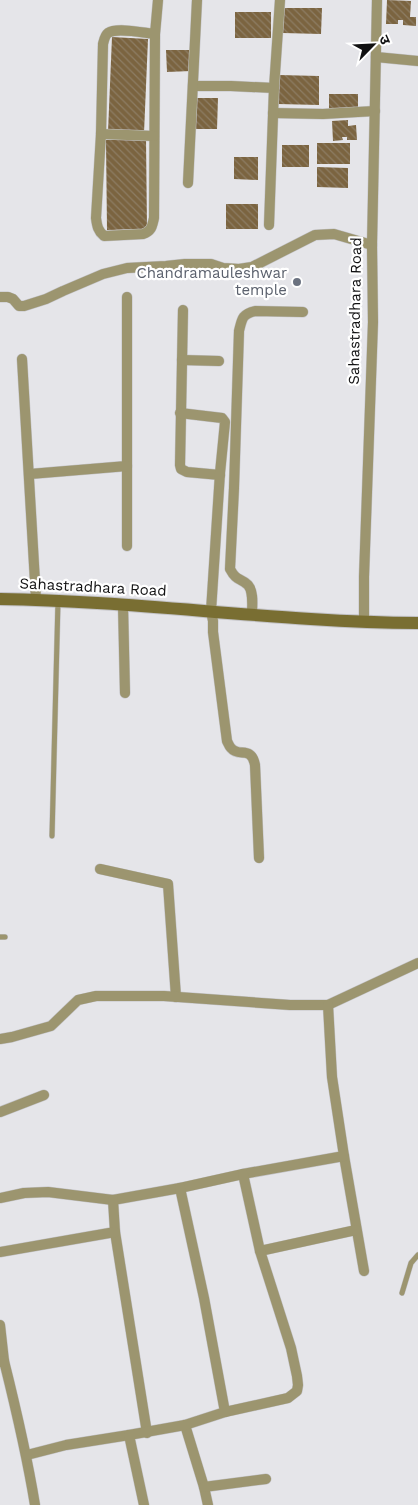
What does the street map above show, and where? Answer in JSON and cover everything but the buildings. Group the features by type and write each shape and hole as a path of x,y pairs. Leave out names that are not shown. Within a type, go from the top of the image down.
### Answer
{"main road":[{"name":"Sahastradhara Road","path":"0,599 36,599 364,622 418,623"}],"street":[{"path":"155,34 121,30 107,33 104,38 96,218 97,227 104,236 143,234 152,227 154,218 155,34 158,0"},
{"path":"188,182 197,0"},
{"path":"269,225 274,88 280,0"},
{"name":"Sahastradhara Road","path":"364,622 372,322 377,0"},
{"path":"376,57 418,61"},
{"path":"193,86 274,88"},
{"path":"273,113 323,114 375,111"},
{"path":"101,134 154,136"},
{"path":"0,297 8,297 13,299 19,306 24,306 46,299 103,274 127,268 185,264 211,264 223,268 239,269 252,267 315,235 334,234 372,245"},
{"path":"127,297 127,546"},
{"path":"183,310 179,461 181,469 187,472 220,475"},
{"path":"252,614 250,589 248,585 235,578 230,569 239,331 244,315 248,313 303,312"},
{"path":"22,359 36,599"},
{"path":"182,360 219,361"},
{"path":"180,413 223,419 225,422 211,611 227,741 230,748 235,752 252,756 255,765 259,858"},
{"path":"30,474 127,466"},
{"path":"124,605 125,693"},
{"path":"100,869 168,884 176,997"},
{"path":"0,1040 51,1026 78,1000 96,996 176,997 290,1005 328,1005 418,963"},
{"path":"328,1005 332,1076 364,1271"},
{"path":"0,1112 44,1095"},
{"path":"0,1198 24,1193 48,1192 113,1200 344,1156"},
{"path":"27,1455 66,1445 186,1425 225,1412 288,1398 297,1391 298,1385 291,1348 260,1251 244,1174"},
{"path":"180,1188 204,1298 225,1412"},
{"path":"113,1200 115,1232 147,1433"},
{"path":"260,1251 356,1230"},
{"path":"0,1252 115,1232"},
{"path":"0,1325 2,1361 27,1455 35,1505"},
{"path":"186,1425 208,1505"},
{"path":"129,1435 144,1505"},
{"path":"204,1486 266,1479"}],"lane":[{"path":"52,836 58,601"},
{"path":"402,1293 411,1263 418,1255"}],"place":[{"name":"Chandramauleshwar temple","path":"297,282"}]}
